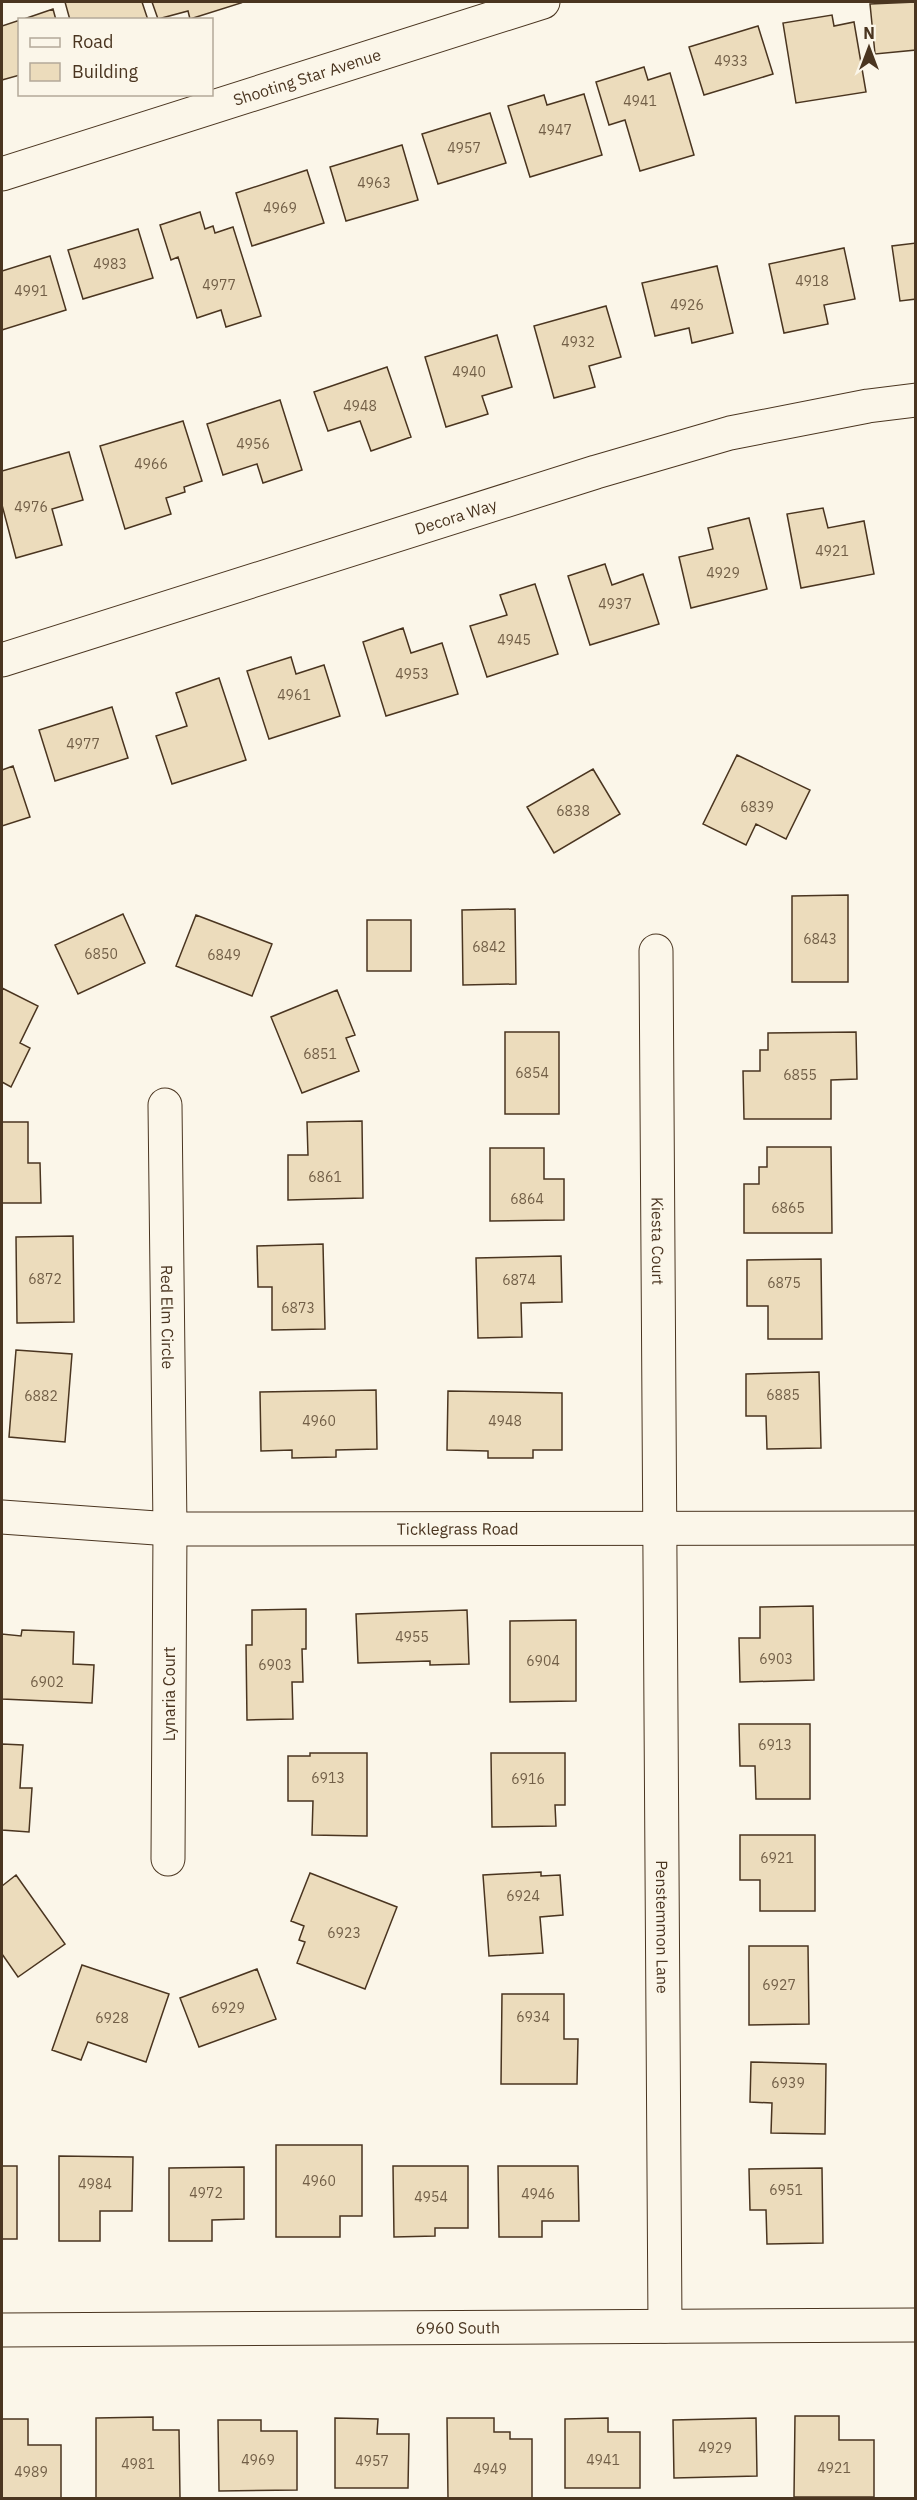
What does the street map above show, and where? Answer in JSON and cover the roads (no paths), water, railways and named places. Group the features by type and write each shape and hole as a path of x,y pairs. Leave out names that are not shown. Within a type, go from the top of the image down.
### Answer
{"street":[{"name":"Shooting Star Avenue","path":"2,174 543,2"},
{"name":"Decora Way","path":"2,660 596,472 719,436 868,406 915,400"},
{"name":"Kiesta Court","path":"656,951 661,1528"},
{"name":"Red Elm Circle","path":"165,1105 170,1529"},
{"name":"Ticklegrass Road","path":"2,1517 170,1529 915,1528"},
{"name":"Penstemmon Lane","path":"661,1528 665,2326"},
{"name":"Lynaria Court","path":"168,1859 170,1529"},
{"name":"6960 South","path":"2,2330 915,2325"}]}
